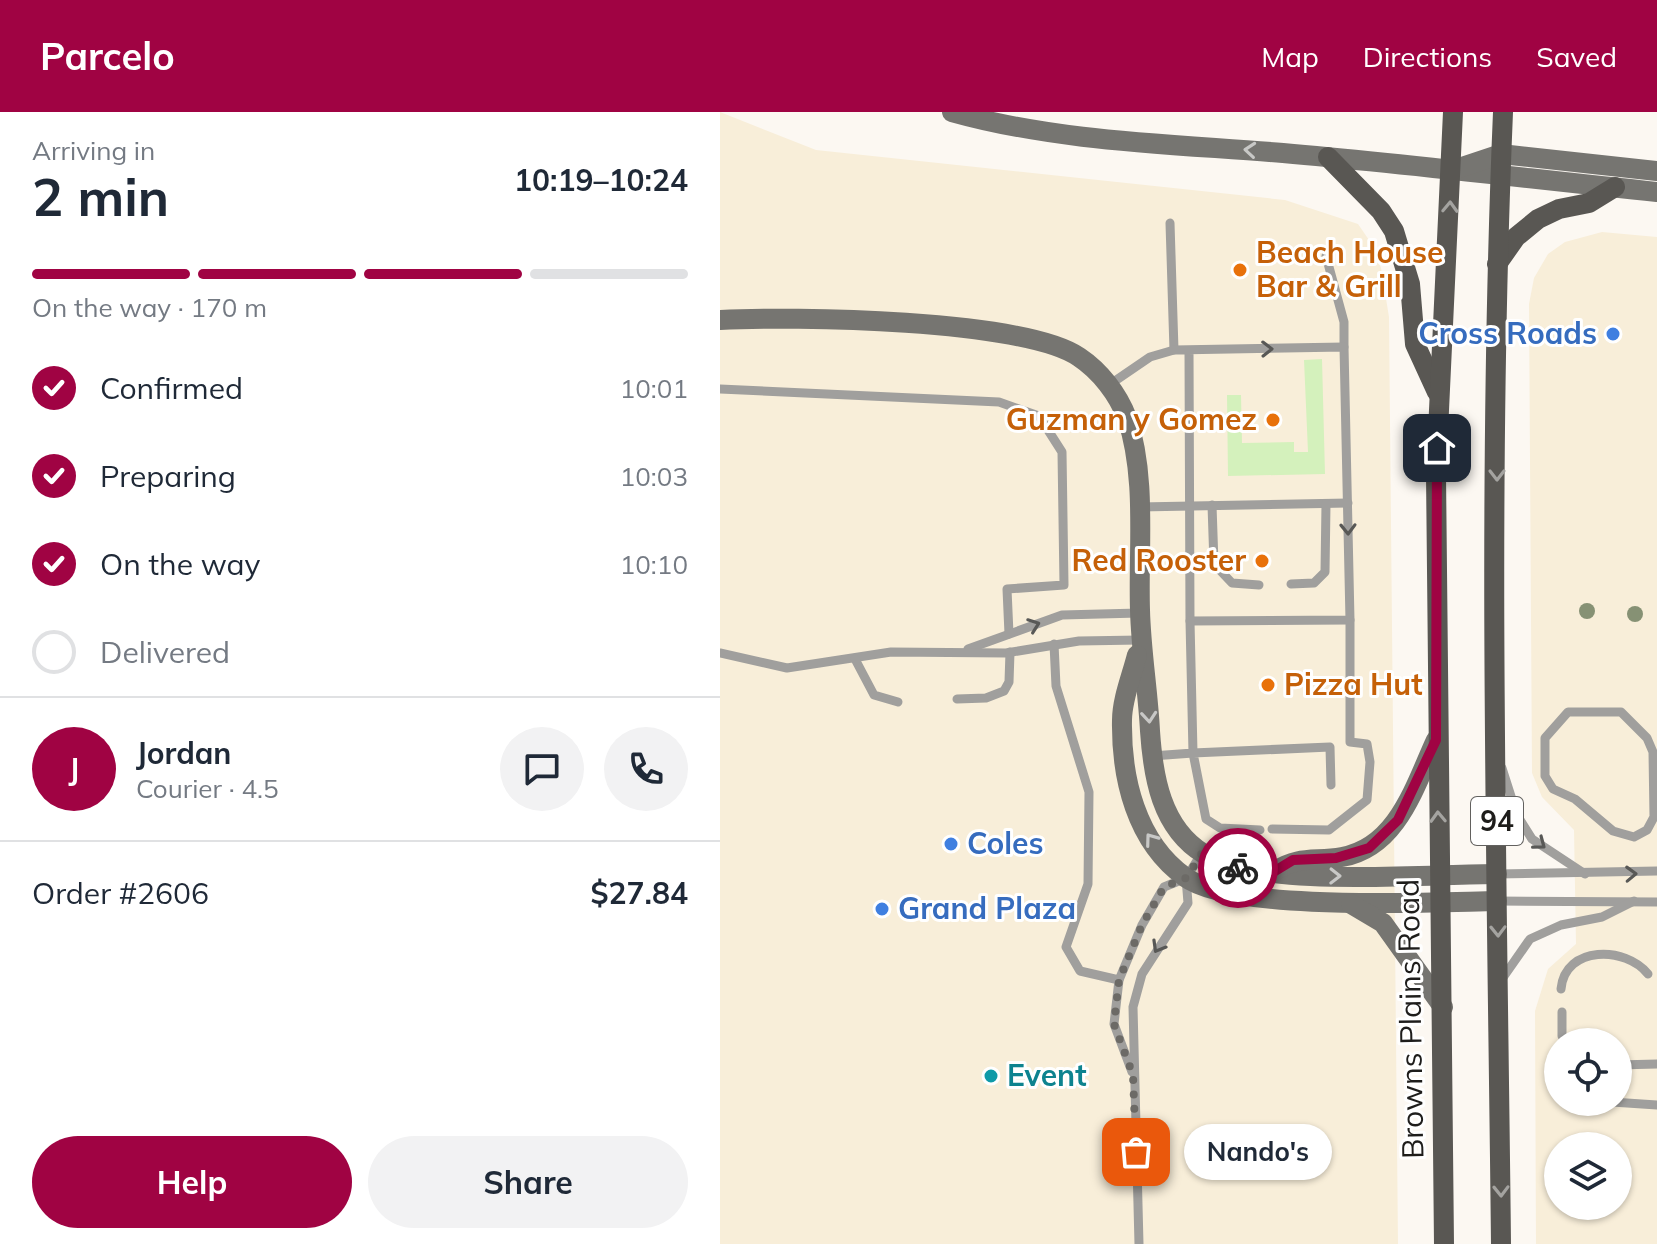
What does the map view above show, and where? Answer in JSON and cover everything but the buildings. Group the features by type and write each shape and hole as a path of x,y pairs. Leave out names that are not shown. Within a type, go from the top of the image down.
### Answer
{"main road":[{"name":"Browns Plains Road","path":"1444,1244 1443,1007 1436,740 1439,396 1453,112"},
{"path":"1500,176 1503,112"},
{"path":"1328,157 1381,211 1394,231 1410,284 1415,344 1439,396"},
{"name":"94","path":"1500,176 1496,750 1501,1244"},
{"path":"1497,264 1516,237 1538,219 1559,209 1589,203 1615,187"}],"street":[{"path":"952,112 1035,130 1089,137 1328,157 1657,192"},
{"path":"1452,170 1501,154 1657,171"},
{"path":"720,320 871,321 1029,337 1078,356 1109,385 1126,415 1135,450 1141,640 1152,756 1158,796 1181,832 1202,853 1238,868 1330,876 1497,874"},
{"path":"1141,640 1122,718 1129,792 1149,840 1186,878 1233,894 1348,903 1497,901"},
{"path":"1275,871 1293,860 1352,855 1382,839 1398,820 1436,740"},
{"path":"1348,903 1383,923 1443,1007"}],"lane":[{"path":"1170,223 1174,350"},
{"path":"1272,829 1329,830 1367,800 1370,762 1367,744 1350,742 1344,322 1326,256"},
{"path":"1109,385 1150,357 1174,350 1344,347"},
{"path":"1189,350 1193,753 1206,819 1220,828 1260,830"},
{"path":"720,389 999,402 1039,416 1062,452 1064,585 1007,589 1009,634"},
{"path":"1137,507 1348,503"},
{"path":"1291,584 1314,583 1325,572 1326,504"},
{"path":"1212,505 1214,564 1232,583 1259,585"},
{"path":"961,651 1062,615 1140,613"},
{"path":"1190,621 1350,620"},
{"path":"720,653 787,668 891,652 1010,652 1054,644 1141,640"},
{"path":"1054,644 1056,686 1089,792 1088,884 1066,947 1080,971 1119,980"},
{"path":"957,699 986,698 1004,691 1009,682 1010,652"},
{"path":"855,659 874,695 898,702"},
{"path":"1568,712 1621,712 1647,738 1653,752 1654,817 1647,830 1634,837 1613,831 1575,799 1553,789 1545,776 1545,738 1568,712"},
{"path":"1152,756 1330,747 1331,785"},
{"path":"1496,750 1517,815 1532,839 1585,874"},
{"path":"1133,1075 1114,1024 1119,980 1142,925 1164,887 1186,878 1202,853"},
{"path":"1497,874 1657,871"},
{"path":"1139,1244 1133,1075 1137,1036 1133,1007 1142,974 1188,903 1186,878"},
{"path":"1497,901 1657,902"},
{"path":"1498,983 1530,939 1561,925 1602,917 1634,901"},
{"path":"1561,989 1562,977 1572,962 1583,957 1623,957 1641,965 1648,974"},
{"path":"1562,1012 1562,1028"},
{"path":"1632,1065 1657,1064"},
{"path":"1632,1103 1657,1105"}],"shaded area":[{"path":"720,112 816,150 1285,200 1358,224 1369,240 1381,268 1389,317 1398,1244 720,1244"},
{"path":"1602,232 1657,237 1657,1244 1536,1244 1535,1011 1548,969 1576,944 1574,830 1542,797 1532,773 1529,304 1534,278 1548,254 1565,242"}],"green space":[{"path":"1322,359 1325,474 1228,476 1227,395 1241,395 1242,443 1294,442 1294,452 1308,452 1304,360"}],"way so far":[{"path":"1136,1152 1133,1075 1114,1024 1119,980 1142,925 1164,887 1186,878 1202,853 1238,868"}],"place":[{"name":"Beach House Bar & Grill","path":"1240,270"},
{"name":"Cross Roads","path":"1613,334"},
{"name":"Guzman y Gomez","path":"1273,420"},
{"name":"Red Rooster","path":"1262,561"},
{"name":"Pizza Hut","path":"1268,685"},
{"name":"Coles","path":"951,844"},
{"name":"Grand Plaza","path":"882,909"},
{"name":"Event","path":"991,1076"},
{"name":"Nando's","path":"1136,1152"}],"route":[{"path":"1238,868 1275,871 1293,860 1336,858 1369,848 1382,839 1398,820 1436,740 1437,448"}]}
